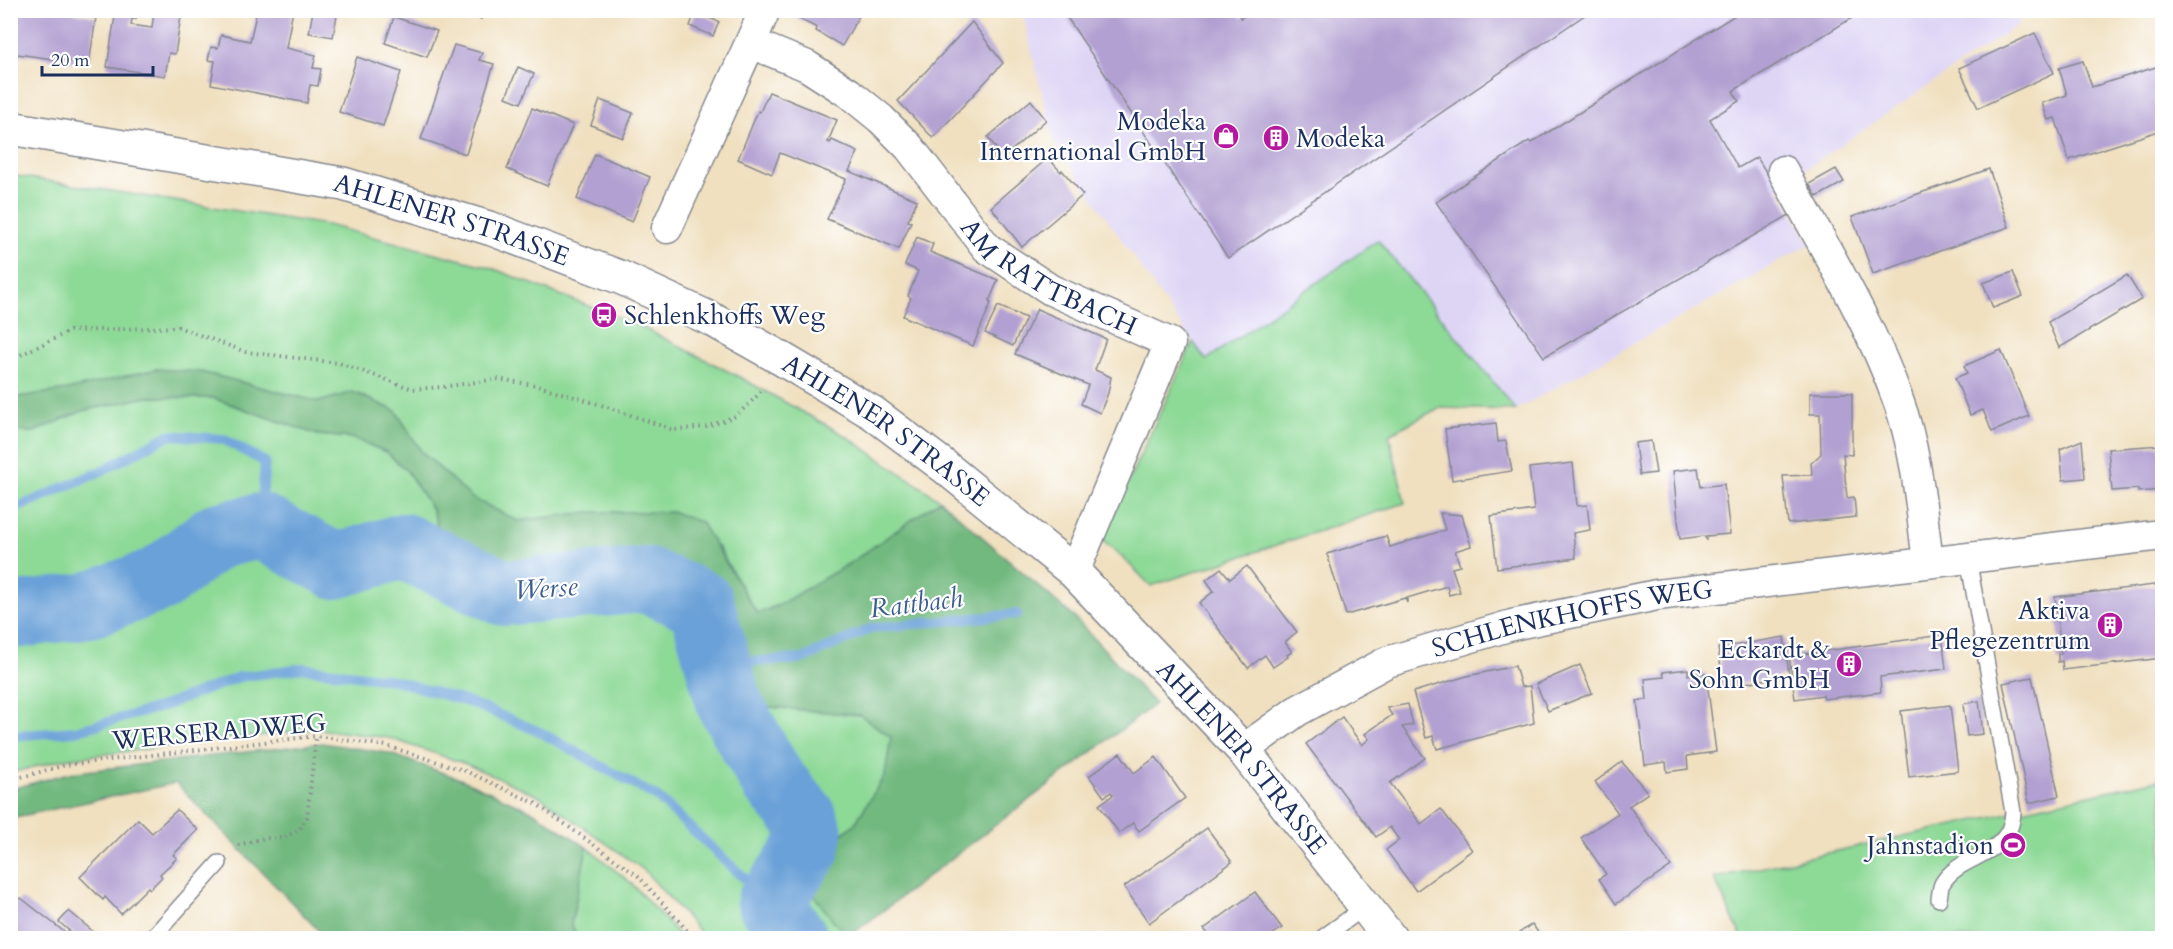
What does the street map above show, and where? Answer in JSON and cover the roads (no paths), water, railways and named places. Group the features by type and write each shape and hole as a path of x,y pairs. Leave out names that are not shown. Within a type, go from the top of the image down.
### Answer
{"main road":[{"name":"AHLENER STRASSE","path":"10,128 354,188 492,229 622,278 712,320 782,359 873,413 945,467 1074,572 1243,750 1390,939"}],"street":[{"path":"667,228 765,10"},
{"name":"AM RATTBACH","path":"751,43 807,66 849,93 881,119 909,147 987,248 1051,290 1170,343 1074,572"},
{"path":"1783,171 1871,333 1899,402 1917,474 1928,562"},
{"name":"SCHLENKHOFFS WEG","path":"1243,750 1297,711 1387,662 1512,625 1657,595 2163,535"}],"lane":[{"path":"1939,899 1942,885 1955,871 1979,855 1994,849 2012,825 2013,812 1968,558"},
{"path":"152,939 219,863"},
{"path":"1322,939 1365,907"}],"waterway":[{"path":"10,508 21,506 101,471 169,435 223,439 265,462 260,526"},
{"name":"Werse","path":"10,614 21,615 89,605 160,579 216,536 260,526 336,566 403,546 504,593 646,580 701,603 729,703 772,779 804,817 810,833 807,849 770,902 795,938"},
{"name":"Rattbach","path":"719,663 802,659 872,628 1017,614"},
{"path":"10,736 75,731 161,707 239,677 303,668 394,680 471,703 540,732 657,797 770,902"}],"place":[{"name":"Modeka International GmbH","path":"1226,136"},
{"name":"Modeka","path":"1276,138"},
{"name":"Schlenkhoffs Weg","path":"604,315"},
{"name":"Aktiva Pflegezentrum","path":"2110,625"},
{"name":"Eckardt & Sohn GmbH","path":"1849,664"},
{"name":"Jahnstadion","path":"2013,845"}]}
